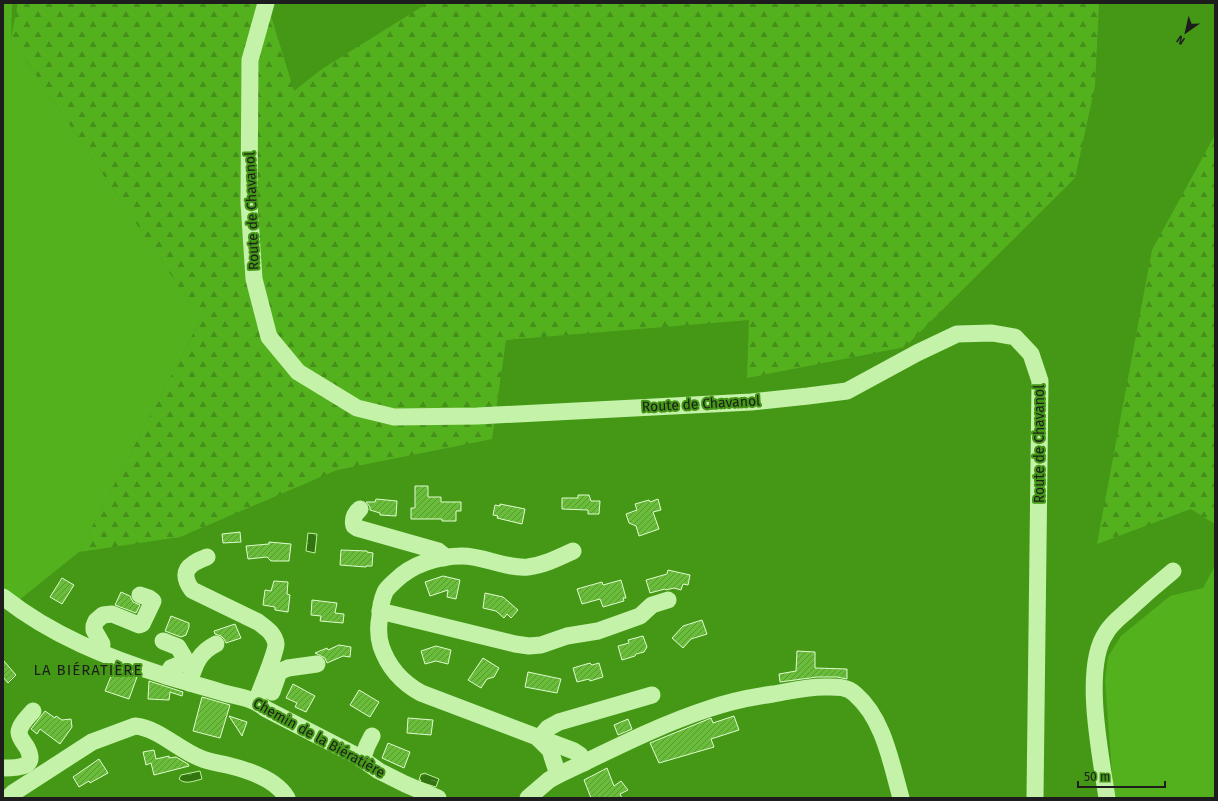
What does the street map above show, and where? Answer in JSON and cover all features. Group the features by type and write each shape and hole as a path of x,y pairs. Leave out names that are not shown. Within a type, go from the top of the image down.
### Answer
{"street":[{"name":"Route de Chavanol","path":"266,3 250,60 249,204 254,279 269,337 298,372 357,408 394,418 477,416 751,402 808,396 847,391 917,353 957,334 992,333 1015,337 1031,354 1040,381 1035,798"},
{"path":"360,509 355,514 354,519 354,526 357,528 438,551 444,558"},
{"path":"573,550 547,562 526,567 463,556 444,558 423,563 399,577 385,592 378,627 379,640 384,655 389,665 404,682 421,693 574,751 580,755 584,763"},
{"path":"207,557 191,564 187,568 185,576 186,583 192,590 258,622 273,635 276,644 261,706"},
{"path":"1107,798 1096,713 1095,664 1100,642 1113,624 1146,593 1173,571"},
{"path":"101,652 102,644 94,630 96,621 103,615 109,614 139,625 142,624 153,601 150,598 140,595"},
{"name":"Chemin de la Biératière","path":"3,597 21,611 75,641 130,664 261,706 405,784 438,798"},
{"path":"380,611 528,646 540,645 567,636 598,631 640,616 652,605 668,600"},
{"path":"162,641 178,647 184,657 181,664 170,668 166,676"},
{"path":"189,683 198,659 216,644"},
{"path":"261,706 279,672 288,668 317,664"},
{"path":"528,798 549,780 558,775 645,733 708,709 759,696 806,688 843,688 855,693 874,717 891,763 901,798"},
{"path":"539,739 548,728 559,722 652,695"},
{"path":"3,768 19,768 29,762 30,754 19,732 20,728 33,711"},
{"path":"3,794 8,798 13,793 92,742 135,726 152,732 200,758 228,765 262,777 280,789 287,798"},
{"path":"362,760 372,736"},
{"path":"539,739 550,750 558,775"}],"green space":[{"path":"3,3 12,3 11,38 201,319 79,552 18,601 3,588"},
{"path":"18,3 267,3 294,91 322,69 428,3 1099,3 1095,86 1075,178 905,347 747,378 749,320 506,340 492,439 337,470 180,537 79,552 201,319 11,38"},
{"path":"1215,135 1215,524 1191,509 1097,544 1152,250"},
{"path":"1215,566 1215,798 1114,798 1105,681 1108,657 1121,636 1170,596 1203,588"}],"water":[{"path":"308,533 317,534 315,553 306,551"},
{"path":"200,771 202,779 184,782 179,779 181,775"},
{"path":"424,773 439,779 436,787 420,782 421,780 419,780 421,774"}],"building":[{"path":"415,486 428,486 428,497 441,497 441,502 461,502 461,511 456,511 456,521 442,521 442,519 411,519 411,508 415,508"},
{"path":"578,495 589,495 591,501 600,501 599,514 588,514 588,510 562,509 562,498 578,498"},
{"path":"376,499 397,501 396,516 380,515 380,513 370,510 370,507 366,502 375,502"},
{"path":"658,499 661,510 653,512 659,529 639,536 636,526 629,523 626,514 637,510 635,504 649,500 650,502"},
{"path":"500,504 525,509 522,524 497,518 498,516 493,515 495,505 500,506"},
{"path":"240,532 241,542 223,543 222,534"},
{"path":"269,542 291,544 289,561 271,561 267,557 248,559 246,546 269,544"},
{"path":"341,550 367,551 373,553 372,566 340,565"},
{"path":"668,570 690,575 688,585 683,584 681,590 674,588 650,593 646,580 667,574"},
{"path":"443,576 460,580 456,599 447,597 448,590 430,596 425,582"},
{"path":"62,578 74,585 62,604 50,597"},
{"path":"621,580 626,598 623,598 624,601 603,607 600,599 582,604 577,589 602,582 603,585"},
{"path":"274,581 288,582 287,594 290,595 288,612 275,610 275,607 263,605 265,590 271,591"},
{"path":"121,592 130,596 133,602 140,605 136,613 115,605"},
{"path":"485,593 503,597 518,610 511,618 507,614 504,618 496,611 483,608"},
{"path":"312,600 337,603 335,613 344,614 343,623 320,621 321,616 311,615"},
{"path":"171,616 189,623 186,635 181,637 165,631"},
{"path":"702,620 707,634 691,639 683,648 672,638 683,626"},
{"path":"235,624 241,638 226,643 221,636 215,634 214,631"},
{"path":"643,636 647,647 644,652 622,660 618,646 629,643 628,640"},
{"path":"339,645 351,647 350,657 343,656 327,663 325,658 315,653 327,648 328,650"},
{"path":"436,646 451,650 448,664 436,661 425,664 421,651"},
{"path":"797,651 815,652 815,668 847,669 847,679 837,677 817,677 780,682 779,674 796,671"},
{"path":"483,658 499,668 494,677 487,679 481,688 468,680"},
{"path":"3,660 16,675 8,683 3,677"},
{"path":"590,663 592,665 599,663 603,677 590,681 589,679 577,682 573,668"},
{"path":"114,669 137,677 129,699 105,691"},
{"path":"528,672 561,679 557,693 525,687"},
{"path":"149,681 183,692 182,696 170,692 169,700 148,699"},
{"path":"293,684 315,696 306,712 295,707 297,703 286,698"},
{"path":"359,690 379,702 370,717 350,705"},
{"path":"202,697 230,705 220,738 193,731"},
{"path":"45,711 55,718 56,716 62,720 71,719 72,727 60,744 40,729 37,734 31,729"},
{"path":"229,716 247,722 242,736"},
{"path":"734,716 739,730 711,739 714,747 659,763 650,743 711,718 713,723"},
{"path":"408,718 433,720 431,735 407,733"},
{"path":"628,719 632,729 618,735 614,725"},
{"path":"388,743 410,752 404,768 382,758"},
{"path":"154,750 156,759 169,756 169,758 176,757 189,766 154,775 151,763 146,765 143,752"},
{"path":"99,759 108,773 79,787 73,777"},
{"path":"607,768 614,786 621,781 628,790 620,794 622,798 591,798 584,780"}],"district":[{"name":"LA BIÉRATIÈRE","path":"88,670"}]}
